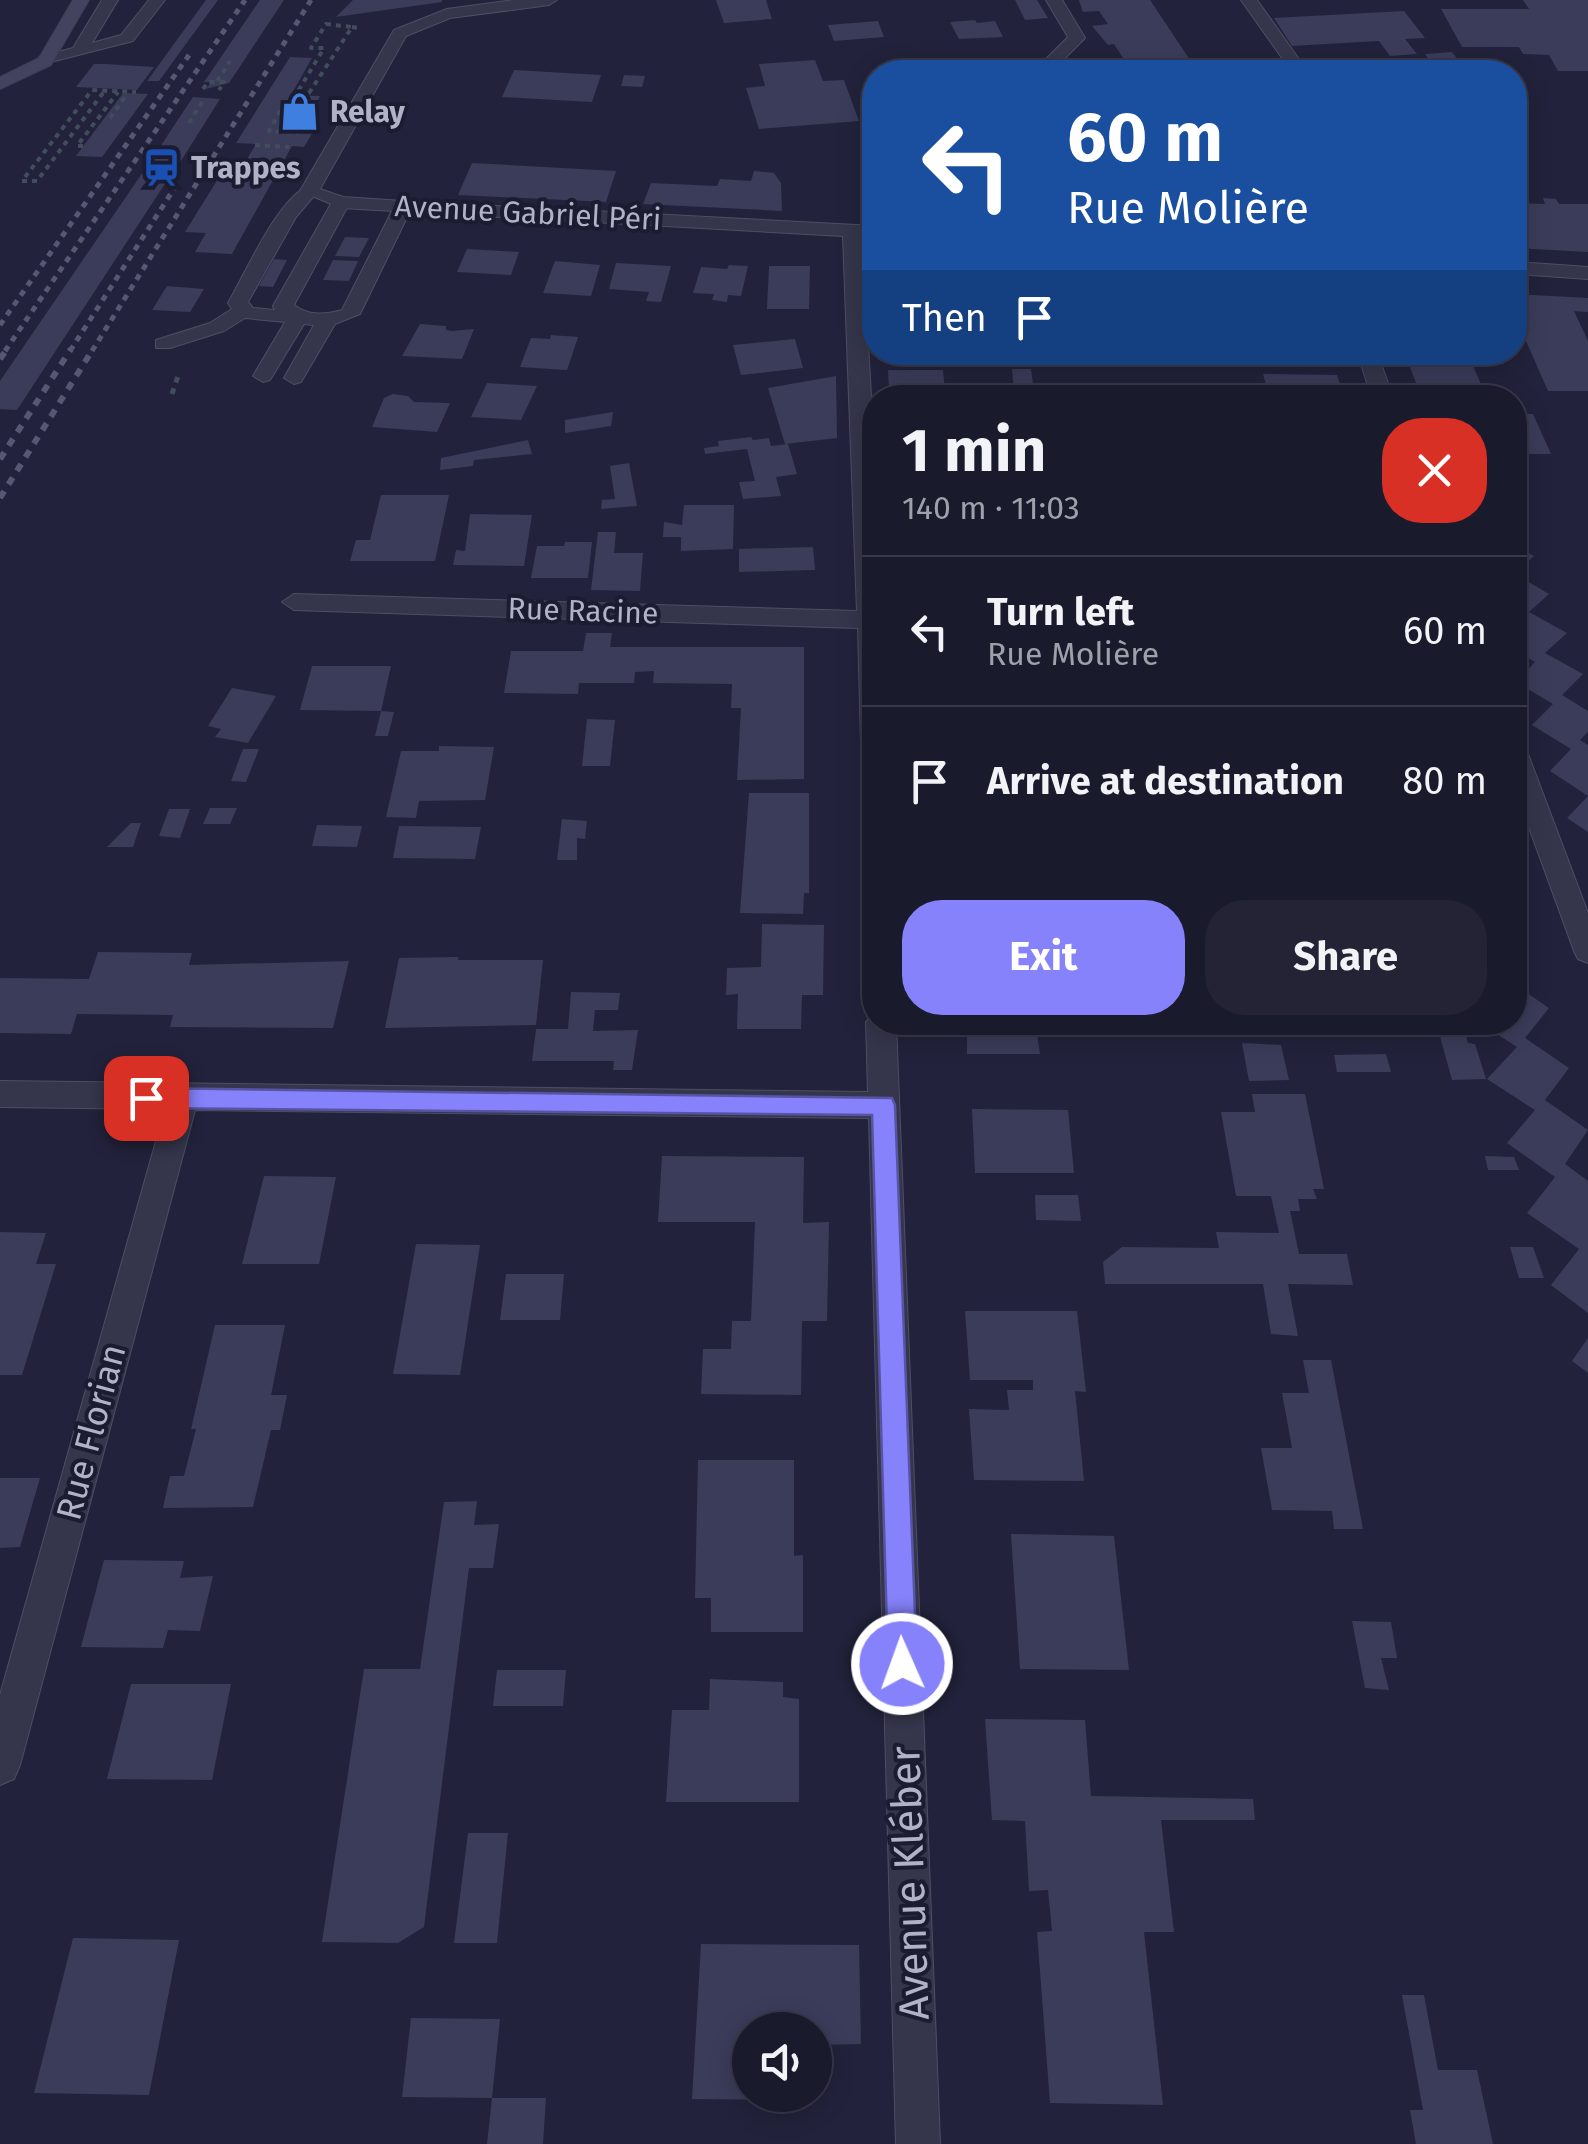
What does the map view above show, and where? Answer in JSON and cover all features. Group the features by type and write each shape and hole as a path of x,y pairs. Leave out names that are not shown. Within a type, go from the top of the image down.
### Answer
{"street":[{"path":"45,61 81,0"},
{"path":"78,53 110,0"},
{"path":"0,84 45,61 127,38 157,0"},
{"path":"244,310 238,303 288,215 309,191 400,33 447,14 549,0"},
{"path":"1054,0 1077,38 1056,60"},
{"path":"1249,0 1292,60"},
{"name":"Avenue Gabriel Péri","path":"309,191 342,202 403,207 862,232"},
{"path":"298,317 283,306 342,202"},
{"path":"163,344 217,327 244,310 327,320 350,314 403,207"},
{"path":"862,253 858,294 862,394"},
{"path":"1527,269 1588,272"},
{"path":"264,376 298,317"},
{"path":"294,378 327,320"},
{"name":"Rue Racine","path":"294,602 862,620"},
{"path":"1527,786 1588,951"},
{"name":"Avenue Kléber","path":"882,1035 918,2144"},
{"path":"0,1094 884,1105"},
{"name":"Rue Florian","path":"0,1765 183,1099"}],"path":[{"path":"322,30 311,48 324,48 298,92 310,93 352,27"},
{"path":"212,90 230,60"},
{"path":"203,89 208,82 224,82 219,90"},
{"path":"103,93 37,182 22,181 92,90 136,92"},
{"path":"82,146 77,146 118,91"},
{"path":"110,118 128,94"},
{"path":"189,122 205,98"},
{"path":"286,102 269,131 312,134"},
{"path":"256,145 292,147"}],"building":[{"path":"206,0 218,0 159,81 147,81"},
{"path":"260,0 284,0 229,83 206,89 211,82 204,82"},
{"path":"353,0 442,0 442,2 336,17"},
{"path":"716,0 766,0 772,19 724,23"},
{"path":"1015,0 1037,0 1048,18 1025,20"},
{"path":"1079,0 1150,0 1190,60 1124,60 1114,44 1108,45 1092,26 1108,24 1099,11 1083,12"},
{"path":"1523,0 1588,0 1588,71 1558,71 1549,55 1523,54 1519,47 1462,47 1441,9 1529,9"},
{"path":"1404,11 1425,38 1405,39 1417,54 1390,56 1379,41 1292,46 1274,18"},
{"path":"878,21 884,37 834,41 828,25"},
{"path":"995,21 1003,37 959,39 950,22"},
{"path":"1452,52 1458,60 1429,60 1425,54"},
{"path":"290,57 312,58 291,95 320,96 306,122 319,122 304,147 292,146 232,254 195,252 206,233 185,232 226,166 242,167 256,144 236,143"},
{"path":"815,60 823,81 844,80 859,121 759,129 746,88 765,86 759,64"},
{"path":"94,64 154,67 137,90 76,87"},
{"path":"514,70 601,75 592,102 502,97"},
{"path":"624,75 645,76 642,87 621,86"},
{"path":"123,93 148,94 102,157 76,156"},
{"path":"193,97 220,99 179,164 150,162"},
{"path":"472,163 616,171 606,202 458,195"},
{"path":"754,171 774,173 781,183 782,211 643,204 651,183 717,186 720,179 751,181"},
{"path":"143,172 172,173 17,410 0,409 0,381"},
{"path":"1543,198 1556,199 1559,204 1588,204 1588,252 1527,249 1527,203 1545,204"},
{"path":"345,237 369,238 359,257 335,256"},
{"path":"467,249 519,252 511,275 457,272"},
{"path":"274,259 287,260 273,287 259,286"},
{"path":"333,260 358,261 349,281 323,280"},
{"path":"555,261 600,265 591,296 543,293"},
{"path":"616,263 671,266 661,302 646,301 649,292 609,289"},
{"path":"729,265 748,266 741,296 728,295 727,302 712,300 714,294 693,293 701,267 727,269"},
{"path":"769,266 810,266 809,309 767,309"},
{"path":"167,286 204,289 190,312 152,310"},
{"path":"1527,295 1588,298 1588,312 1574,311 1588,341 1588,391 1548,391 1527,343"},
{"path":"420,324 446,326 446,330 452,331 474,329 462,359 402,356"},
{"path":"551,335 578,337 567,370 520,367 531,338 550,339"},
{"path":"795,339 803,368 741,375 733,345"},
{"path":"1409,365 1473,365 1481,385 1417,385"},
{"path":"1012,369 1031,369 1033,385 1013,385"},
{"path":"888,370 943,370 944,385 889,385"},
{"path":"1263,374 1337,375 1340,385 1266,385"},
{"path":"836,376 837,438 785,444 768,388"},
{"path":"487,383 537,386 521,420 471,417"},
{"path":"393,394 408,396 414,402 450,403 437,432 372,427 384,398"},
{"path":"613,412 611,426 565,433 565,420"},
{"path":"1527,414 1533,414 1551,454 1527,454"},
{"path":"769,438 771,446 788,444 797,474 776,477 781,496 743,499 739,482 755,481 747,449 705,454 704,448 719,446 718,441"},
{"path":"528,440 532,454 474,460 473,466 440,470 441,458"},
{"path":"629,463 637,506 601,509 602,500 615,499 610,466"},
{"path":"381,495 449,495 435,561 350,561 356,540 370,540"},
{"path":"684,505 734,505 733,549 681,551 681,537 663,537 664,522 682,525"},
{"path":"470,514 532,515 524,566 453,565 456,550 465,551"},
{"path":"598,532 616,532 614,553 643,553 640,591 591,590"},
{"path":"565,542 592,542 588,578 531,578 537,546 564,546"},
{"path":"813,547 815,570 739,572 739,549"},
{"path":"1527,581 1549,594 1529,612 1567,633 1545,653 1583,674 1562,695 1588,711 1588,732 1580,740 1588,745 1588,796 1550,771 1571,749 1532,725 1553,704 1527,689 1527,670 1535,662 1527,657"},
{"path":"586,633 612,633 610,647 804,647 804,779 737,780 741,708 731,708 732,684 653,683 654,671 635,672 634,683 579,683 578,694 504,693 511,651 583,651"},
{"path":"312,666 391,666 381,711 300,710"},
{"path":"232,688 276,696 248,743 215,737 221,729 208,726"},
{"path":"381,711 394,712 388,736 375,736"},
{"path":"587,719 615,720 610,766 582,766"},
{"path":"439,746 494,747 485,800 419,801 416,818 386,817 401,751 439,751"},
{"path":"243,749 259,749 246,782 231,781"},
{"path":"749,793 809,793 809,893 804,893 803,914 740,913"},
{"path":"1588,796 1588,832 1567,818"},
{"path":"210,808 237,808 230,824 203,824"},
{"path":"169,809 190,809 180,838 159,836"},
{"path":"562,819 587,821 585,839 577,838 577,860 557,860"},
{"path":"131,823 141,823 133,847 107,847"},
{"path":"317,825 362,826 357,847 312,846"},
{"path":"399,826 481,827 475,859 393,858"},
{"path":"762,924 824,925 823,995 802,995 801,1029 737,1029 738,994 726,995 727,968 761,967"},
{"path":"98,952 192,953 189,965 349,961 333,1028 170,1027 173,1015 77,1014 71,1034 0,1033 0,978 89,979"},
{"path":"399,958 543,960 536,1025 385,1028"},
{"path":"571,992 620,993 618,1010 595,1010 593,1031 638,1030 632,1070 613,1070 614,1061 532,1061 536,1029 568,1029"},
{"path":"1527,993 1549,1008 1525,1038 1569,1068 1545,1100 1588,1130 1565,1164 1588,1181 1588,1313 1551,1285 1579,1249 1527,1213 1555,1177 1507,1143 1535,1110 1487,1079 1517,1047 1498,1035 1527,1035"},
{"path":"967,1035 1037,1035 1040,1054 967,1054"},
{"path":"1440,1035 1466,1035 1468,1043 1475,1044 1486,1079 1452,1080"},
{"path":"1242,1043 1281,1045 1289,1080 1249,1081"},
{"path":"1386,1054 1391,1072 1337,1072 1334,1055"},
{"path":"1252,1094 1305,1094 1324,1189 1313,1189 1317,1199 1298,1199 1300,1211 1290,1211 1299,1254 1347,1254 1353,1285 1288,1284 1298,1336 1271,1334 1263,1284 1105,1284 1103,1262 1122,1247 1219,1248 1216,1232 1279,1233 1271,1196 1236,1196 1221,1112 1255,1112"},
{"path":"972,1109 1068,1110 1074,1173 975,1173"},
{"path":"662,1156 804,1157 803,1223 829,1222 827,1321 802,1321 801,1395 701,1394 703,1349 731,1349 732,1321 751,1321 755,1222 658,1222"},
{"path":"1485,1156 1514,1157 1519,1170 1488,1170"},
{"path":"264,1176 336,1177 319,1264 242,1264"},
{"path":"1035,1195 1078,1195 1081,1221 1036,1220"},
{"path":"0,1232 46,1233 36,1264 56,1264 22,1375 0,1375"},
{"path":"416,1244 480,1245 460,1375 393,1374"},
{"path":"1510,1247 1533,1247 1544,1278 1519,1278"},
{"path":"506,1274 564,1274 560,1320 500,1320"},
{"path":"965,1311 1077,1311 1086,1392 1075,1391 1084,1481 974,1480 969,1409 1009,1410 1007,1390 1033,1390 1033,1380 970,1380"},
{"path":"215,1325 285,1325 271,1395 287,1395 280,1430 271,1430 253,1507 163,1508 170,1476 184,1476"},
{"path":"1588,1338 1588,1373 1572,1361"},
{"path":"1303,1360 1331,1360 1363,1529 1334,1529 1332,1511 1272,1510 1261,1448 1292,1448 1282,1393 1309,1393"},
{"path":"698,1460 794,1460 794,1556 803,1555 803,1632 711,1632 711,1598 695,1598"},
{"path":"0,1478 40,1478 20,1547 0,1548"},
{"path":"477,1501 474,1525 499,1524 493,1568 469,1568 424,1927 398,1943 322,1942 364,1669 420,1669 444,1502"},
{"path":"1011,1534 1114,1536 1129,1670 1020,1669"},
{"path":"104,1560 184,1561 180,1578 213,1576 200,1631 168,1630 163,1648 81,1647"},
{"path":"1352,1621 1391,1622 1397,1658 1381,1658 1389,1690 1365,1688"},
{"path":"497,1670 566,1670 563,1706 493,1706"},
{"path":"710,1679 783,1682 783,1697 799,1699 799,1802 666,1802 672,1710 709,1710"},
{"path":"131,1684 231,1684 212,1780 107,1779"},
{"path":"985,1719 1085,1720 1091,1796 1253,1799 1255,1820 1161,1820 1174,1932 1144,1932 1163,2105 1050,2103 1037,1932 1052,1931 1048,1890 1029,1891 1025,1821 992,1820"},
{"path":"468,1833 508,1833 497,1943 454,1943"},
{"path":"73,1938 179,1940 149,2095 34,2093"},
{"path":"701,1944 859,1945 861,2044 832,2045 832,2012 732,2012 732,2099 692,2099"},
{"path":"1402,1995 1424,1995 1438,2070 1477,2070 1493,2144 1416,2144 1410,2110 1423,2110"},
{"path":"411,2018 500,2019 492,2098 402,2097"},
{"path":"492,2098 546,2098 543,2144 487,2144"}],"railway":[{"path":"5,351 245,0"},
{"path":"92,351 311,0"},
{"path":"0,325 189,55"},
{"path":"70,351 179,181"},
{"path":"0,359 7,349"},
{"path":"0,459 71,349"},
{"path":"0,498 93,349"}],"place":[{"name":"Relay","path":"300,112"},
{"name":"Trappes","path":"161,168"}],"route":[{"path":"146,1098 884,1105 902,1664"}]}
